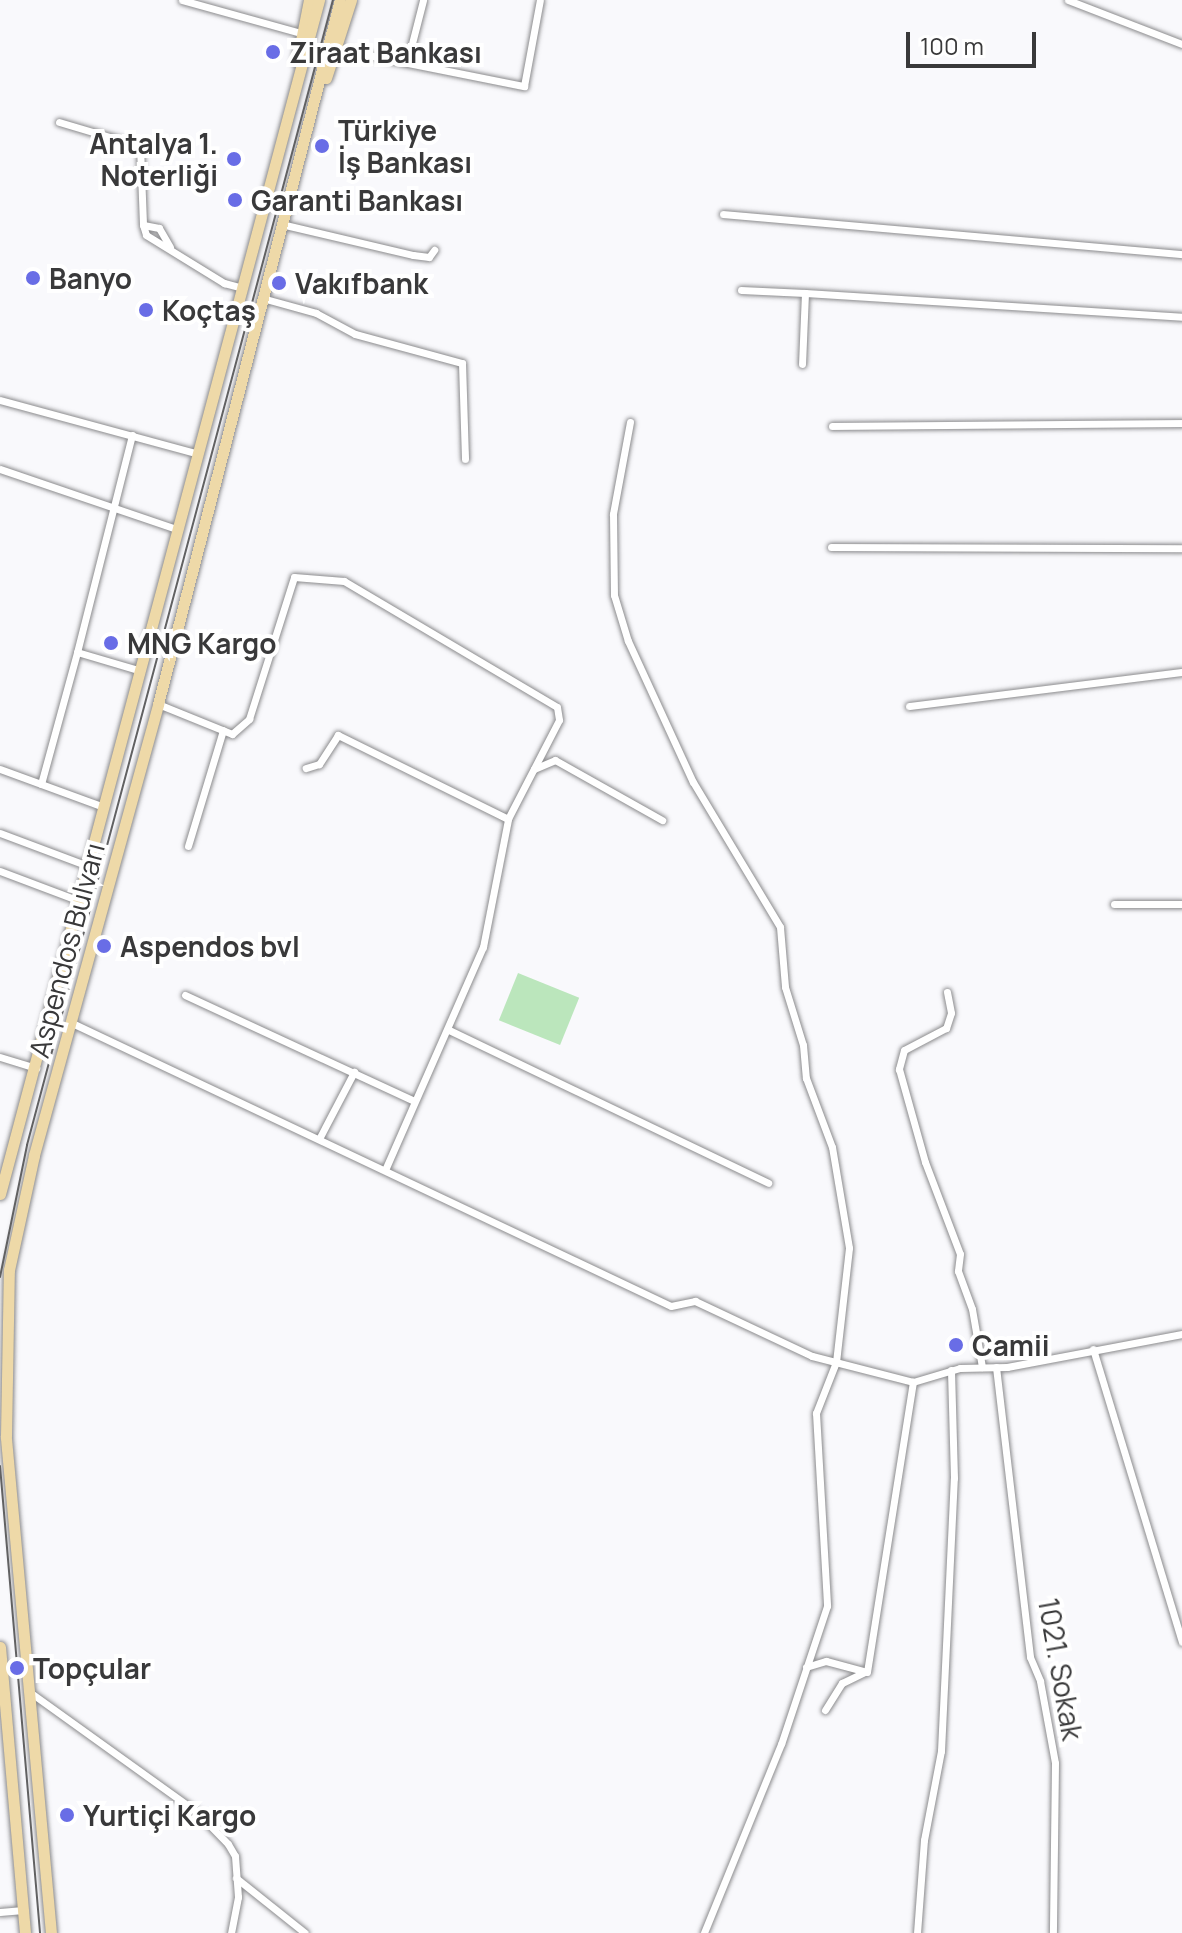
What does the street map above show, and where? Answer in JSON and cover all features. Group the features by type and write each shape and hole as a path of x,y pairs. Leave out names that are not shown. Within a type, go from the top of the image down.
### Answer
{"main road":[{"path":"290,109 309,0"},
{"name":"Aspendos Bulvarı","path":"0,1194 80,901 101,806 179,530 319,0"},
{"name":"Aspendos Bulvarı","path":"51,1933 6,1436 4,1330 18,1215 158,704 340,0"},
{"path":"311,112 338,49 351,0"},
{"path":"0,1647 6,1784 25,1933"}],"street":[{"path":"182,0 301,33"},
{"path":"407,63 423,0"},
{"path":"338,49 524,86 540,0"},
{"path":"1068,0 1182,44"},
{"path":"59,122 138,143 146,235 224,283 243,288"},
{"path":"723,214 1182,254"},
{"path":"281,224 413,255 429,257 434,250"},
{"path":"143,225 159,228 170,247"},
{"path":"741,290 1182,317"},
{"path":"802,364 805,293"},
{"path":"262,298 316,313 355,334 462,363 465,459"},
{"path":"0,400 199,454"},
{"path":"630,422 613,514 611,582 628,641 683,761 780,927 785,987 803,1045 806,1078 832,1147 847,1229 849,1266 836,1362 816,1413 828,1578 823,1625 704,1933"},
{"path":"832,426 1182,423"},
{"path":"41,784 132,435"},
{"path":"0,469 179,530"},
{"path":"831,547 1182,548"},
{"path":"158,704 232,734 249,719 294,577 344,581 557,707 559,720 508,819 483,947 385,1170"},
{"path":"77,652 138,670"},
{"path":"909,706 1182,672"},
{"path":"188,846 223,730"},
{"path":"306,768 319,764 338,735 508,819"},
{"path":"534,769 555,760 662,820"},
{"path":"0,769 101,806"},
{"path":"0,833 88,866"},
{"path":"0,871 80,901"},
{"path":"1114,904 1182,904"},
{"path":"947,992 951,1013 946,1028 904,1050 899,1069 925,1162 960,1254 958,1271 972,1309 982,1367"},
{"path":"185,995 414,1101"},
{"path":"72,1023 671,1306 695,1301 812,1356 913,1382 951,1370 996,1367 1182,1334"},
{"path":"449,1030 768,1183"},
{"path":"0,1057 36,1068"},
{"path":"319,1139 354,1072"},
{"path":"1093,1349 1182,1642"},
{"name":"1021. Sokak","path":"996,1367 1030,1657 1040,1681 1055,1763 1053,1933"},
{"path":"917,1933 924,1840 941,1751 954,1478 951,1370"},
{"path":"867,1672 913,1382"},
{"path":"806,1667 826,1661 867,1672"},
{"path":"825,1710 842,1683 867,1672"},
{"path":"31,1693 198,1813 228,1844 236,1878 231,1933"},
{"path":"236,1878 305,1933"},
{"path":"0,1912 23,1910"}],"green space":[{"path":"518,973 579,998 560,1045 499,1020"}],"tram line":[{"path":"0,1277 27,1145 333,0"},
{"path":"0,1466 40,1933"}],"place":[{"name":"Ziraat Bankası","path":"273,52"},
{"name":"Türkiye İş Bankası","path":"322,146"},
{"name":"Antalya 1. Noterliği","path":"234,159"},
{"name":"Garanti Bankası","path":"235,200"},
{"name":"Banyo","path":"33,278"},
{"name":"Vakıfbank","path":"279,283"},
{"name":"Koçtaş","path":"146,310"},
{"name":"MNG Kargo","path":"111,643"},
{"name":"Aspendos bvl","path":"104,946"},
{"name":"Camii","path":"956,1345"},
{"name":"Topçular","path":"17,1668"},
{"name":"Yurtiçi Kargo","path":"67,1815"}]}
